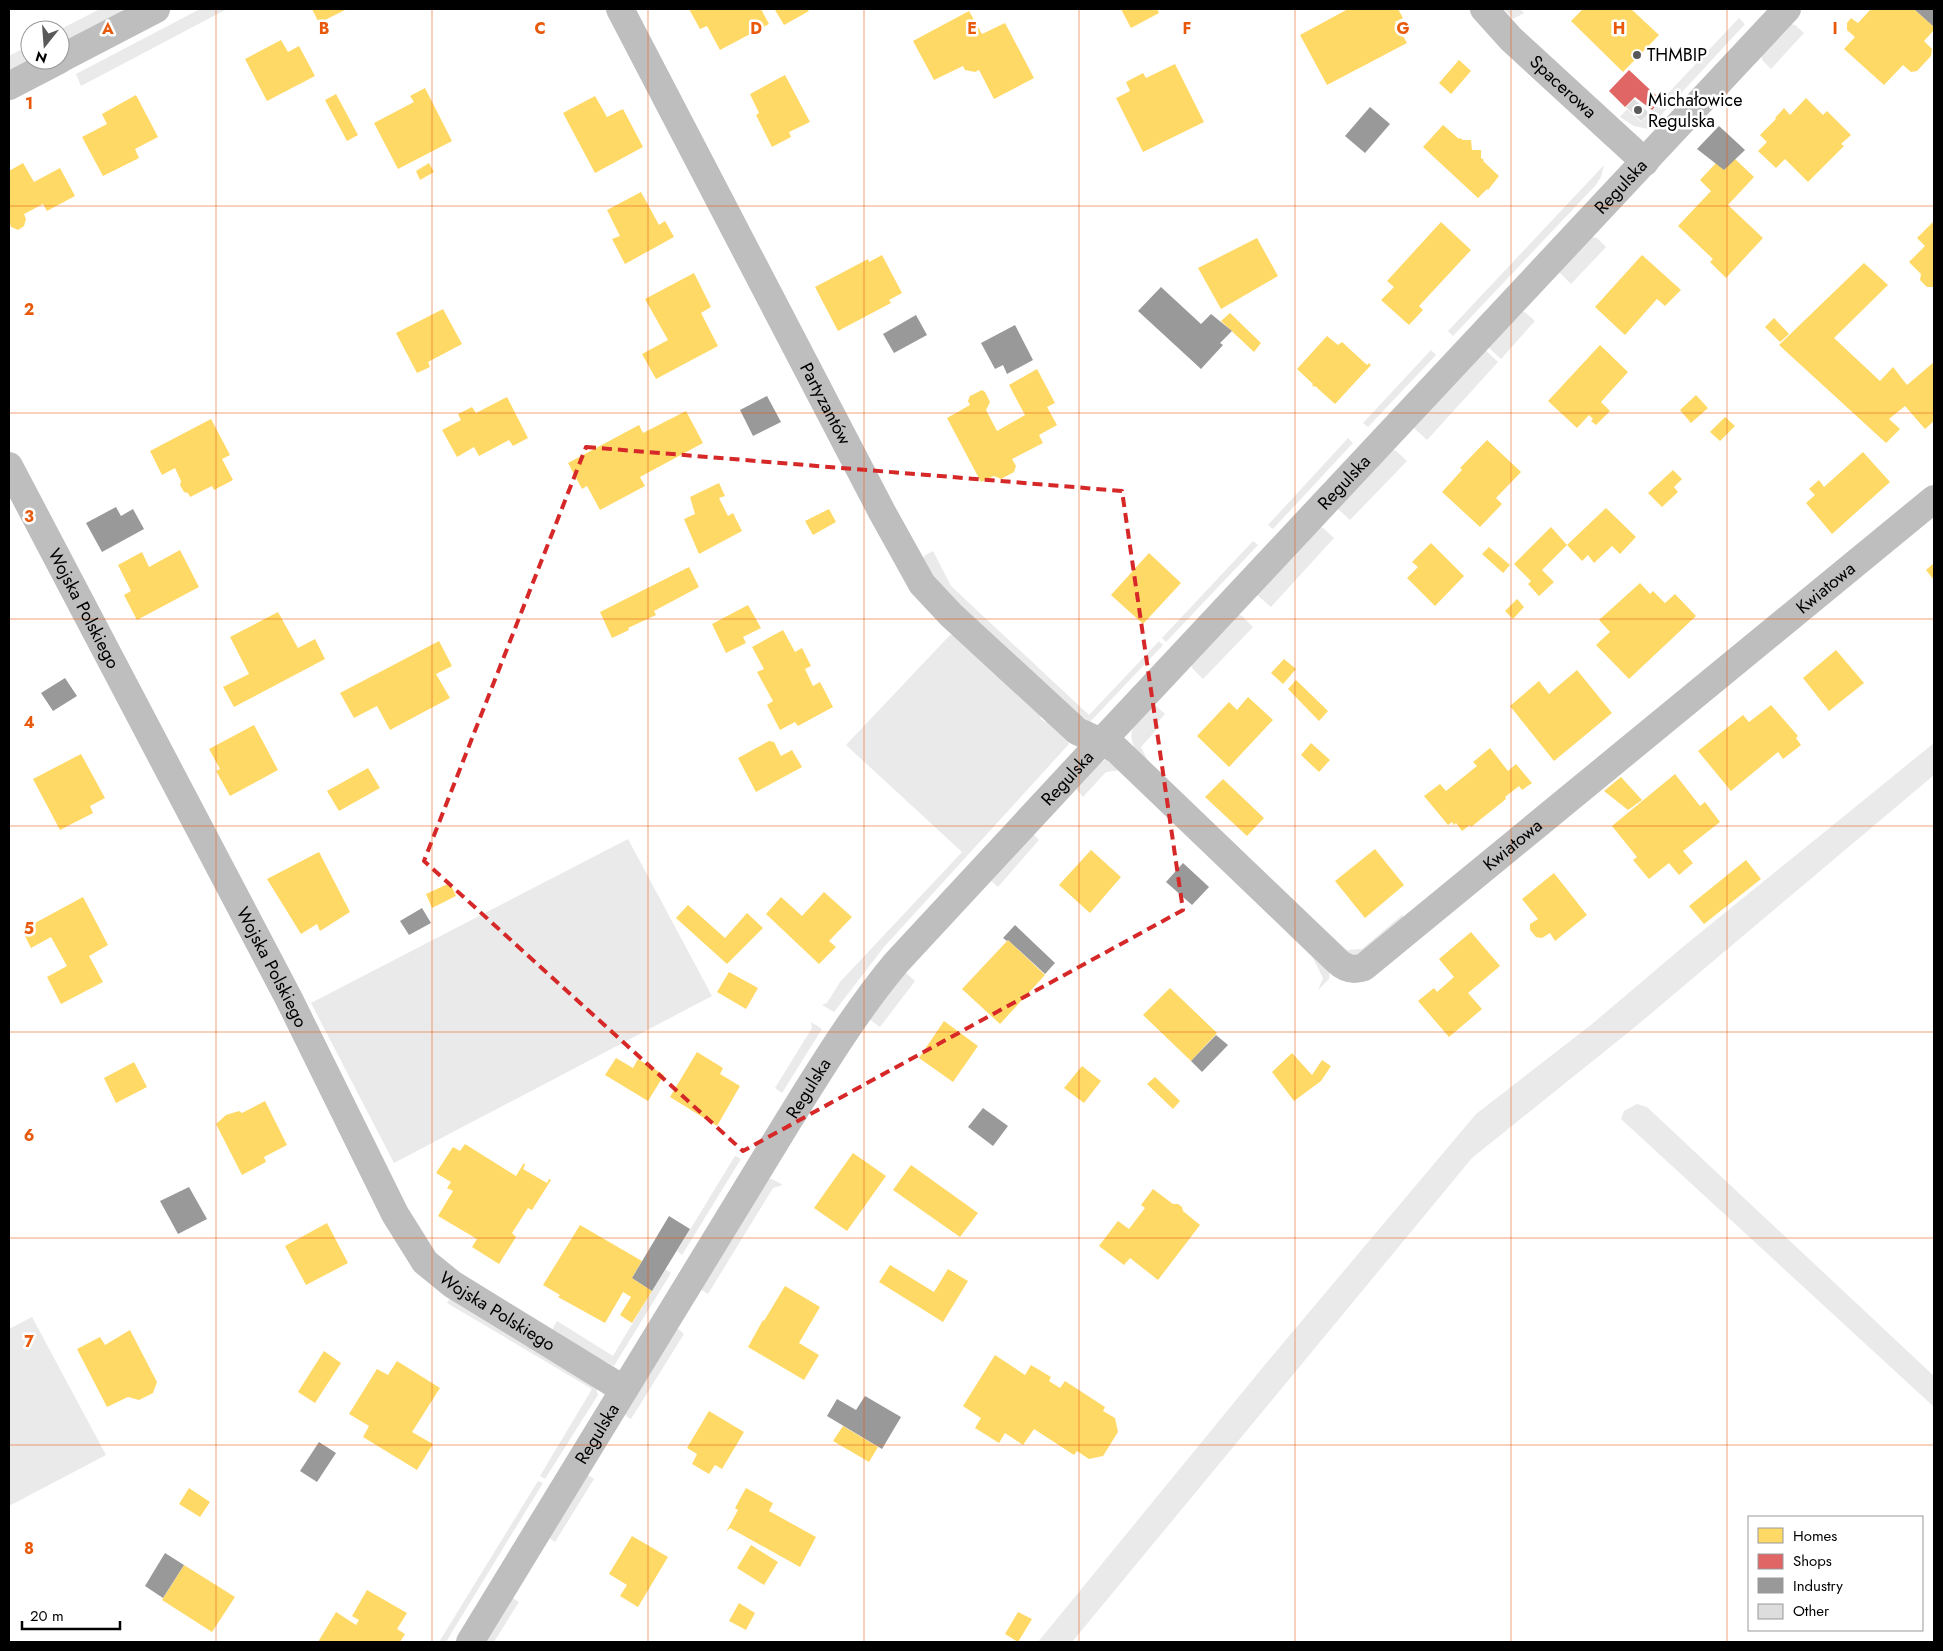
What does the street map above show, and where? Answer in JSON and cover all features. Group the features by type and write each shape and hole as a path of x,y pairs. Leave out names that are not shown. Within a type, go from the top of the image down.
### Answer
{"street":[{"path":"70,54 156,9"},
{"name":"Partyzantów","path":"620,9 844,441 918,578 928,592 951,615 1078,731 1101,742"},
{"name":"Spacerowa","path":"1484,9 1511,39 1645,162"},
{"name":"Regulska","path":"470,1642 623,1388 826,1060 870,995 900,958 1787,9"},
{"path":"9,86 40,70"},
{"name":"Wojska Polskiego","path":"9,466 289,999 380,1185 414,1248 431,1268 452,1284 623,1388"},
{"name":"Kwiatowa","path":"1101,742 1116,749 1339,964 1350,968 1360,968 1934,499"}],"highlighted area":[{"path":"586,447 1122,491 1183,910 743,1151 424,861"}],"shaded area":[{"path":"100,9 120,9 122,12 70,40 70,24"},
{"path":"200,9 225,10 81,86 76,74"},
{"path":"1504,9 1520,9 1524,13 1513,19"},
{"path":"1739,18 1745,24 1648,129 1634,126 1620,117 1627,109 1641,122"},
{"path":"1790,24 1795,25 1804,33 1771,69 1761,56"},
{"path":"20,50 20,66 9,72 9,56"},
{"path":"1604,165 1601,177 1595,186 1453,336 1448,331"},
{"path":"1591,237 1597,238 1606,247 1571,284 1559,272"},
{"path":"1522,311 1535,321 1501,359 1488,347"},
{"path":"1431,350 1436,355 1368,427 1363,423"},
{"path":"1485,350 1498,362 1427,440 1413,427"},
{"path":"1348,438 1353,443 1273,529 1268,525"},
{"path":"1395,450 1407,461 1350,520 1337,508 1391,451"},
{"path":"1318,527 1323,528 1334,538 1271,607 1256,594"},
{"path":"1253,541 1258,545 1166,642 1162,638"},
{"path":"933,551 951,586 1089,715 1159,641 1163,645 1090,722 1064,705 942,590 922,561 924,556"},
{"path":"1237,614 1242,616 1253,627 1203,679 1192,668 1191,664"},
{"path":"950,635 954,635 1042,715 1040,718 1045,722 1047,720 1069,744 884,947 834,1012 822,1005 827,1003 840,982 962,852 846,745"},
{"path":"1153,703 1165,714 1157,723 1160,726 1141,747 1150,765 1347,950 1362,949 1402,915 1404,918 1359,955 1353,956 1344,952 1244,858 1137,753 1131,737 1132,731 1134,725"},
{"path":"1934,743 1934,775 1635,1027 1472,1158 1072,1642 1038,1642 1268,1361 1476,1114 1592,1024 1684,946"},
{"path":"1108,759 1118,764 1330,970 1329,979 1318,990 1323,978 1313,958 1122,770 1106,772 1083,797 1075,786 1097,763"},
{"path":"1032,833 1039,840 998,887 990,880"},
{"path":"628,839 712,996 394,1163 311,1003"},
{"path":"905,972 915,981 880,1027 869,1019"},
{"path":"811,1022 822,1029 782,1093 775,1088 812,1028"},
{"path":"1637,1104 1647,1107 1934,1376 1934,1407 1621,1119 1624,1111"},
{"path":"735,1156 741,1159 682,1255 677,1251"},
{"path":"768,1179 783,1185 773,1188 708,1294 700,1289"},
{"path":"665,1269 671,1273 614,1366 551,1332 557,1321 613,1356"},
{"path":"451,1296 596,1387 598,1395 545,1479 540,1476 592,1389 447,1303"},
{"path":"32,1317 106,1455 9,1506 9,1329"},
{"path":"676,1327 684,1334 631,1419 626,1416 625,1411"},
{"path":"586,1474 594,1479 555,1542 548,1537"},
{"path":"538,1481 543,1483 446,1642 439,1642"},
{"path":"511,1597 519,1602 494,1642 484,1642"}],"building: Homes":[{"path":"312,9 347,9 319,23"},
{"path":"689,9 761,9 769,24 720,50 707,26 700,29"},
{"path":"807,9 809,11 784,25 775,10"},
{"path":"1121,9 1157,9 1159,13 1131,28"},
{"path":"1348,9 1398,9 1403,18 1395,22 1407,43 1327,85 1300,35"},
{"path":"1583,9 1631,9 1659,35 1623,72 1571,21"},
{"path":"1871,9 1914,9 1934,27 1934,30 1924,41 1932,49 1931,56 1917,71 1911,72 1903,65 1884,85 1844,49 1855,37 1847,30 1847,23 1851,18 1858,23"},
{"path":"969,11 982,34 1005,23 1034,78 994,99 979,70 975,72 965,70 963,66 934,80 913,41"},
{"path":"281,40 288,52 299,46 315,76 267,101 245,59"},
{"path":"1459,60 1471,71 1451,94 1439,83"},
{"path":"1175,64 1204,122 1143,152 1116,98 1130,91 1126,82 1143,73 1146,78"},
{"path":"785,75 810,122 789,132 791,137 772,147 756,115 759,113 750,94"},
{"path":"425,88 452,141 398,169 374,123 414,102 410,96"},
{"path":"336,94 358,135 347,141 325,100"},
{"path":"136,95 158,137 135,149 139,158 103,176 82,137 107,124 102,114"},
{"path":"595,96 607,117 623,109 643,147 595,173 563,113"},
{"path":"1806,98 1823,115 1827,111 1851,135 1841,144 1844,146 1808,182 1785,159 1776,168 1758,151 1767,142 1760,135 1784,108 1790,115"},
{"path":"1443,125 1459,139 1471,140 1472,150 1481,150 1483,161 1499,176 1488,190 1478,198 1423,147"},
{"path":"1734,158 1754,177 1728,205 1763,238 1726,278 1710,262 1713,259 1678,226 1711,191 1700,180 1716,163 1724,170"},
{"path":"23,163 34,182 60,168 75,196 47,211 43,204 24,214 26,219 24,226 18,230 11,227 9,222 9,171"},
{"path":"429,163 434,172 420,180 416,171"},
{"path":"641,192 659,225 665,221 674,237 625,264 612,239 620,236 607,210"},
{"path":"1934,221 1934,287 1927,287 1920,280 1921,274 1909,262 1925,246 1917,238"},
{"path":"1441,222 1471,250 1419,306 1423,310 1409,325 1381,300 1394,287 1387,281"},
{"path":"1257,238 1278,276 1221,309 1198,268"},
{"path":"882,255 902,293 889,300 891,303 838,331 815,287 868,259 869,262"},
{"path":"1642,255 1681,290 1665,306 1657,299 1625,335 1595,307"},
{"path":"1864,263 1888,285 1834,338 1880,381 1893,367 1907,385 1934,362 1934,421 1925,429 1905,406 1889,419 1900,429 1886,443 1779,345"},
{"path":"694,273 711,307 701,313 718,346 656,379 642,354 668,340 645,299"},
{"path":"443,309 462,344 428,362 430,367 417,373 396,333"},
{"path":"1230,313 1261,343 1254,352 1221,321"},
{"path":"1774,318 1789,334 1780,342 1765,327"},
{"path":"1327,336 1338,345 1342,342 1367,365 1369,363 1371,365 1335,404 1314,387 1297,369"},
{"path":"1600,345 1628,372 1601,402 1610,411 1596,425 1591,421 1593,419 1589,415 1577,428 1548,401"},
{"path":"1037,369 1055,403 1047,407 1057,425 1039,435 1043,443 1012,459 1016,466 1014,472 1001,479 994,476 981,482 947,418 970,405 968,401 970,396 982,390 990,402 986,410 997,431 1025,415 1009,385"},
{"path":"1696,395 1708,408 1691,423 1680,410"},
{"path":"507,397 528,438 513,446 509,440 479,456 474,447 457,457 442,430 461,420 458,414 472,407 476,413"},
{"path":"686,411 703,443 640,477 645,486 600,510 587,486 582,489 568,463 639,425 643,433"},
{"path":"1725,417 1735,426 1720,441 1710,432"},
{"path":"211,419 230,455 222,459 233,480 214,490 212,486 190,497 180,485 181,481 175,468 162,475 150,451"},
{"path":"1487,440 1521,472 1496,498 1502,504 1480,527 1442,492 1462,470 1460,468"},
{"path":"1863,452 1890,482 1832,534 1806,503 1815,495 1809,489 1819,480 1824,487"},
{"path":"1673,470 1682,479 1674,487 1678,492 1662,507 1648,493"},
{"path":"719,483 725,496 719,498 728,516 733,513 742,531 699,554 684,519 695,514 690,497"},
{"path":"1606,508 1636,537 1620,554 1612,546 1594,563 1588,555 1582,561 1567,545"},
{"path":"829,509 836,522 813,535 805,521"},
{"path":"1551,527 1567,545 1542,570 1554,582 1539,596 1528,584 1531,581 1514,564"},
{"path":"1431,543 1464,576 1435,606 1407,578 1418,567 1412,562"},
{"path":"1489,547 1510,565 1503,573 1482,554"},
{"path":"180,550 199,587 137,620 124,595 131,591 118,565 142,552 149,567"},
{"path":"1149,553 1181,583 1143,624 1111,595"},
{"path":"1934,563 1934,580 1926,570"},
{"path":"689,567 699,587 654,611 656,615 612,638 600,612"},
{"path":"1640,583 1650,594 1653,591 1665,603 1675,594 1696,616 1629,679 1596,645 1610,632 1599,620"},
{"path":"1517,599 1524,607 1513,619 1505,611"},
{"path":"748,605 761,628 743,637 746,643 726,653 712,624"},
{"path":"278,612 298,648 315,639 325,659 234,707 223,687 249,674 230,637"},
{"path":"783,630 795,652 802,648 811,666 805,669 813,686 820,682 833,707 798,726 795,722 780,730 767,705 773,701 757,672 764,669 752,647"},
{"path":"439,641 452,666 436,674 450,698 390,730 377,706 354,718 340,693"},
{"path":"1836,650 1864,683 1829,711 1803,678"},
{"path":"1284,659 1296,669 1283,684 1271,673"},
{"path":"1577,670 1612,713 1554,761 1510,706 1539,681 1549,694"},
{"path":"1296,680 1328,711 1319,721 1288,689"},
{"path":"1248,697 1273,720 1229,767 1197,736 1229,702 1237,710"},
{"path":"1771,705 1798,736 1796,738 1801,745 1783,759 1778,752 1731,791 1698,751 1743,715 1749,722"},
{"path":"254,725 278,770 230,796 216,771 220,769 209,749"},
{"path":"769,741 774,742 781,756 792,750 802,767 756,792 738,758"},
{"path":"1311,743 1330,760 1319,772 1301,755"},
{"path":"1490,748 1508,771 1516,764 1532,783 1522,790 1519,786 1471,827 1470,825 1462,831 1456,823 1454,825 1452,822 1448,825 1424,796 1440,784 1446,791 1477,766 1473,762"},
{"path":"81,754 105,798 90,806 93,813 60,830 33,779"},
{"path":"368,768 380,788 339,811 327,791"},
{"path":"1675,774 1700,806 1705,802 1720,822 1683,851 1693,863 1679,875 1669,863 1649,879 1633,860 1637,857 1612,826"},
{"path":"1621,777 1642,800 1628,810 1604,791"},
{"path":"1223,779 1264,818 1247,836 1205,797"},
{"path":"1375,849 1404,885 1365,918 1335,881"},
{"path":"1091,850 1121,877 1090,913 1059,885"},
{"path":"319,852 350,912 320,931 317,924 301,934 267,879"},
{"path":"1746,860 1761,879 1704,924 1689,906"},
{"path":"1554,873 1587,915 1555,941 1550,933 1542,938 1536,937 1530,930 1530,924 1538,919 1522,899"},
{"path":"450,883 456,896 432,908 426,894"},
{"path":"824,892 852,917 829,941 836,947 819,964 766,914 781,897 802,916"},
{"path":"83,897 108,945 89,956 103,982 61,1004 47,977 67,966 51,937 31,948 22,930"},
{"path":"688,905 725,938 747,913 763,928 727,964 676,918"},
{"path":"1471,932 1500,966 1468,993 1482,1009 1449,1037 1418,1001 1434,988 1437,992 1454,977 1439,959"},
{"path":"1008,940 1045,975 1000,1024 962,989"},
{"path":"729,972 758,988 746,1009 717,992"},
{"path":"1170,988 1217,1033 1191,1061 1143,1015"},
{"path":"944,1021 978,1046 953,1082 919,1058"},
{"path":"697,1052 723,1068 720,1074 740,1086 717,1126 670,1097"},
{"path":"1292,1053 1312,1075 1322,1060 1331,1066 1321,1081 1294,1101 1272,1072"},
{"path":"616,1058 633,1068 638,1059 664,1075 648,1101 605,1075"},
{"path":"134,1062 147,1087 116,1103 104,1078"},
{"path":"1082,1066 1101,1081 1084,1103 1064,1088"},
{"path":"1155,1077 1180,1101 1173,1109 1147,1084"},
{"path":"265,1101 287,1145 264,1157 266,1162 242,1175 216,1124 226,1115 239,1111 242,1113"},
{"path":"465,1144 516,1176 524,1163 523,1169 547,1183 549,1179 551,1180 532,1210 528,1208 512,1233 516,1237 499,1264 472,1247 477,1239 438,1216 453,1191 447,1188 451,1182 436,1173 453,1147 460,1151"},
{"path":"853,1153 886,1176 847,1231 814,1208"},
{"path":"911,1165 978,1213 960,1237 893,1190"},
{"path":"1153,1189 1173,1204 1178,1204 1182,1207 1183,1211 1200,1225 1158,1280 1130,1258 1124,1265 1099,1246 1118,1221 1129,1229 1145,1208 1141,1205"},
{"path":"327,1223 348,1263 306,1285 285,1246"},
{"path":"580,1225 642,1261 632,1278 652,1291 632,1323 620,1315 631,1297 623,1292 605,1323 558,1297 560,1295 543,1285"},
{"path":"890,1265 934,1292 948,1269 968,1281 943,1322 879,1282"},
{"path":"785,1286 820,1307 799,1343 819,1355 804,1380 748,1347"},
{"path":"130,1330 157,1382 153,1393 139,1400 128,1397 107,1407 77,1349 100,1337 105,1345"},
{"path":"324,1351 341,1363 315,1403 298,1392"},
{"path":"995,1355 1025,1375 1031,1365 1051,1377 1049,1381 1060,1388 1065,1381 1105,1407 1103,1411 1115,1418 1118,1432 1103,1456 1089,1459 1077,1451 1074,1455 1034,1429 1023,1445 1005,1433 999,1443 975,1428 981,1418 963,1406"},
{"path":"397,1361 440,1388 412,1432 433,1444 417,1470 363,1437 369,1426 349,1414 377,1369 388,1375"},
{"path":"709,1411 744,1432 722,1469 715,1465 709,1474 692,1464 697,1454 687,1448"},
{"path":"843,1426 878,1447 869,1462 833,1441"},
{"path":"189,1488 210,1502 200,1517 179,1504"},
{"path":"746,1488 773,1503 769,1511 816,1537 800,1567 730,1528 726,1532 738,1510 735,1508"},
{"path":"632,1536 668,1557 638,1607 620,1596 627,1585 609,1574"},
{"path":"751,1545 778,1562 764,1585 737,1568"},
{"path":"184,1565 235,1597 212,1632 162,1600"},
{"path":"367,1590 407,1613 397,1629 405,1634 400,1642 318,1642 336,1612 356,1625 359,1620 352,1616"},
{"path":"739,1603 755,1613 746,1630 729,1621"},
{"path":"1018,1612 1032,1619 1018,1642 1005,1634"}],"building: Shops":[{"path":"1629,70 1661,100 1652,110 1635,97 1625,107 1609,91"}],"building: Industry":[{"path":"1914,9 1934,9 1934,27"},
{"path":"1370,107 1390,124 1365,153 1345,136"},
{"path":"1719,126 1745,150 1724,170 1697,149"},
{"path":"1161,287 1201,324 1211,314 1232,331 1220,343 1223,345 1201,369 1138,311"},
{"path":"916,315 927,335 894,353 883,334"},
{"path":"1015,325 1033,360 1007,374 1003,365 995,369 981,343"},
{"path":"767,396 781,422 753,436 740,410"},
{"path":"116,507 121,516 133,509 144,529 102,552 86,523"},
{"path":"65,678 77,696 53,711 41,693"},
{"path":"1183,863 1209,887 1192,905 1166,882"},
{"path":"422,908 431,923 409,935 400,921"},
{"path":"1015,925 1055,963 1045,974 1008,940 1003,938"},
{"path":"1216,1035 1228,1045 1202,1072 1191,1061"},
{"path":"983,1108 1008,1126 993,1146 968,1127"},
{"path":"189,1187 207,1219 178,1234 160,1201"},
{"path":"669,1216 690,1229 652,1291 632,1278"},
{"path":"865,1396 901,1417 882,1449 827,1416 837,1399 856,1410"},
{"path":"319,1442 336,1453 317,1482 300,1471"},
{"path":"165,1553 184,1565 163,1598 145,1586"}],"building: Other":[{"name":"Michałowice Regulska","path":"1634,99 1649,113 1641,121 1626,107"}],"place":[{"name":"THMBIP","path":"1637,55"},
{"name":"Michałowice Regulska","path":"1638,110"}]}
